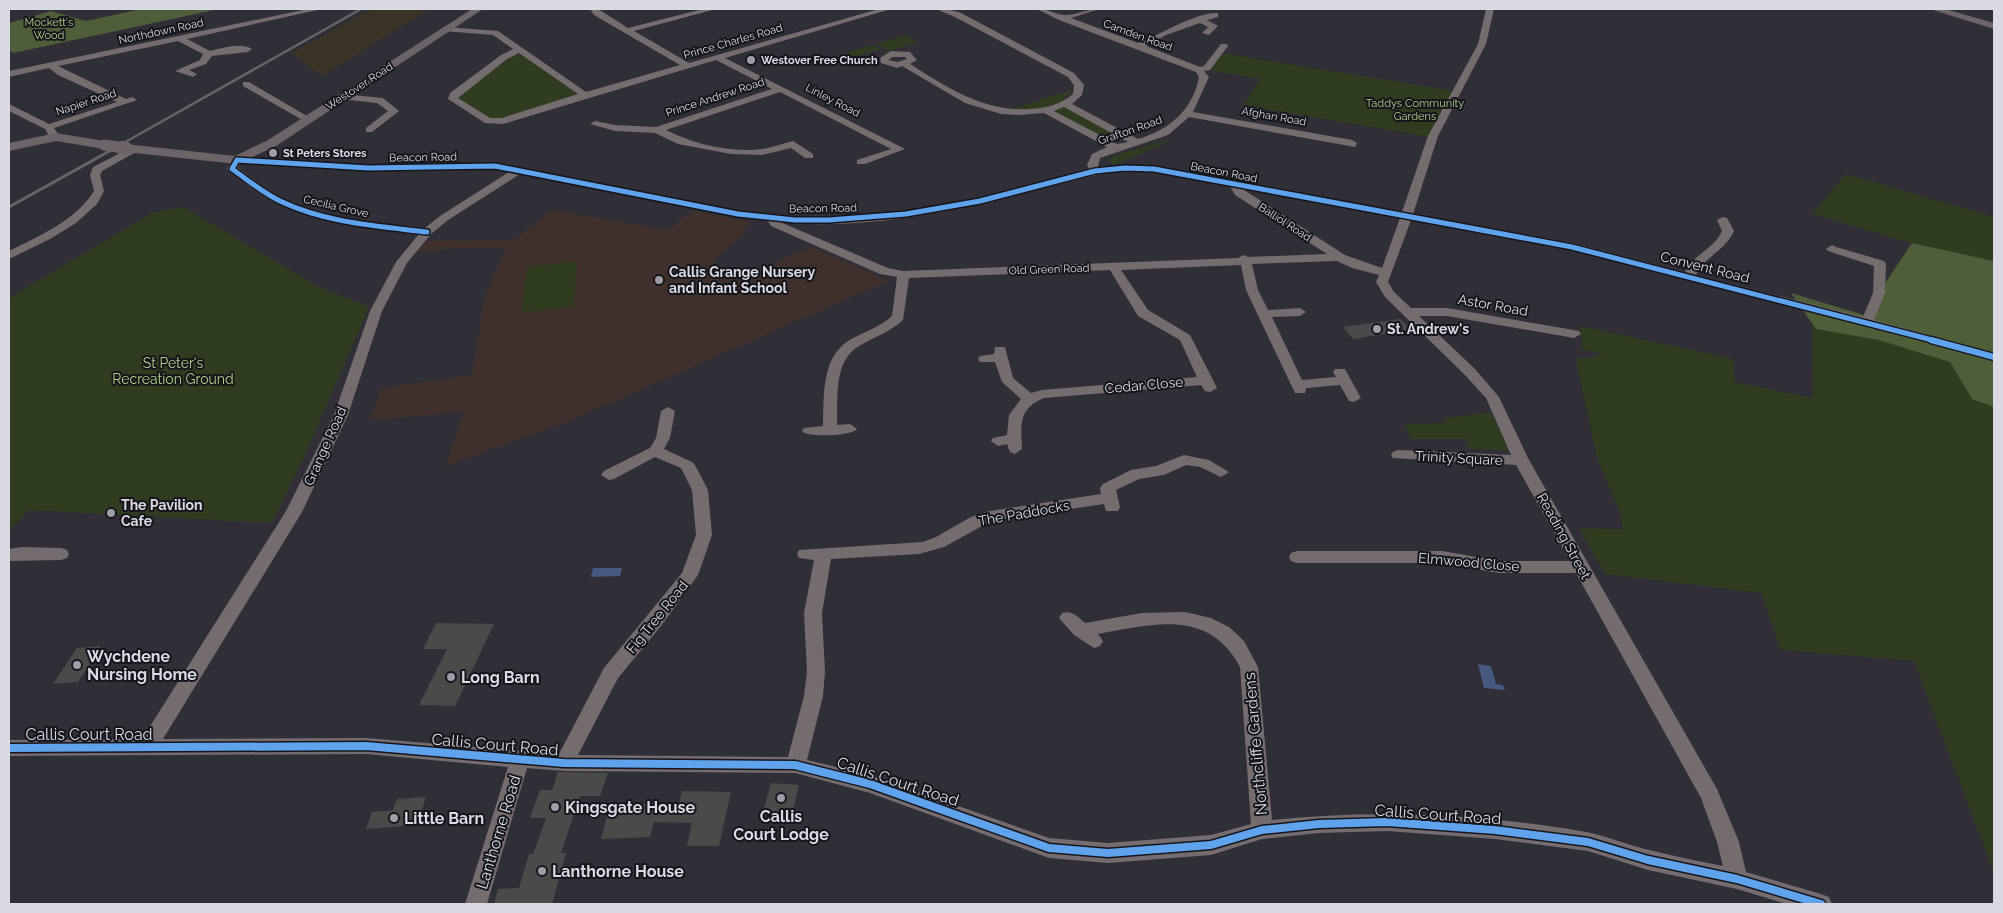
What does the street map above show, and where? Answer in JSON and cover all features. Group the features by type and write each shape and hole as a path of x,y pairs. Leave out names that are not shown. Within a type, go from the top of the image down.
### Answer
{"main road":[{"name":"Westover Road","path":"237,160 272,143 478,9"},
{"path":"1935,9 1994,26"},
{"path":"9,147 39,138 51,131 104,145"},
{"name":"Beacon Road","path":"104,145 237,160"}],"street":[{"name":"Northdown Road","path":"9,74 318,9"},
{"path":"594,9 597,13 688,66"},
{"path":"628,30 712,9"},
{"path":"851,9 863,15"},
{"name":"Prince Charles Road","path":"519,50 504,57 453,95 453,99 488,121 503,121 585,95 887,9"},
{"path":"906,64 976,106 1008,112 1055,107 1074,98 1079,91 1079,85 1072,75 958,15 940,9"},
{"name":"Camden Road","path":"1041,9 1199,70"},
{"path":"1062,18 1095,9"},
{"path":"1384,278 1404,230 1406,217 1432,136 1460,90 1482,44 1490,9"},
{"path":"1139,46 1154,40 1163,33 1215,14"},
{"path":"1199,20 1214,26 1206,33"},
{"path":"446,29 495,33 585,95"},
{"path":"180,39 208,54"},
{"path":"1199,70 1207,68 1224,46"},
{"path":"193,74 180,71 203,62 208,54 223,50 248,49"},
{"name":"Linley Road","path":"718,58 900,149 861,162"},
{"name":"Napier Road","path":"50,65 61,73 129,101 51,131"},
{"name":"Grafton Road","path":"1095,171 1092,165 1096,156 1167,132 1180,124 1188,114 1203,83 1204,77 1199,70"},
{"path":"246,84 307,120"},
{"name":"Prince Andrew Road","path":"595,124 615,128 657,130 781,89"},
{"path":"343,97 380,100 394,111 374,125"},
{"path":"9,107 51,131"},
{"path":"1055,107 1138,142"},
{"path":"1055,107 1116,148"},
{"name":"Afghan Road","path":"1188,114 1352,143 1351,145"},
{"name":"Prince Andrew Road","path":"657,130 682,142 731,151 762,152 793,144 809,156"},
{"path":"9,256 60,228 92,203 99,191 95,175 98,170 129,149"},
{"name":"Beacon Road","path":"237,160 368,168 495,166 738,214 774,218 829,220 923,212 980,200 1095,171 1125,168 1154,169 1406,217"},
{"name":"Cecilia Grove","path":"237,160 232,169 279,200 294,206 344,221 427,232"},
{"name":"Grange Road","path":"148,747 286,526 341,415 358,360 380,301 402,262 427,232 469,200 518,171"},
{"name":"Balliol Road","path":"1235,184 1235,188 1239,193 1339,257 1384,278"},
{"name":"Convent Road","path":"1406,217 1572,247 1867,322 1994,357"},
{"name":"Old Green Road","path":"774,218 775,224 884,271 903,275 1339,257"},
{"path":"1689,276 1693,264 1720,247 1728,231 1723,220"},
{"path":"1832,249 1880,264 1879,293 1867,322"},
{"path":"1243,260 1248,267 1252,290 1299,387 1341,376 1354,398"},
{"name":"Cedar Close","path":"1029,398 1042,394 1082,391 1209,385 1185,338 1143,313 1113,266"},
{"path":"830,430 835,365 845,350 852,344 882,331 898,318 903,275"},
{"name":"Reading Street","path":"1384,278 1389,294 1492,397 1521,460 1710,794 1728,842 1737,879"},
{"path":"1265,314 1300,312"},
{"name":"Astor Road","path":"1408,312 1446,312 1574,334"},
{"path":"985,359 1000,354 1010,387 1029,398 1020,406 1015,416 1014,444 998,441"},
{"path":"610,475 655,452 660,446 662,417"},
{"path":"809,431 850,429"},
{"name":"Fig Tree Road","path":"564,763 611,673 656,621 690,575 704,534 700,490 687,465 655,452"},
{"name":"Trinity Square","path":"1398,455 1521,460"},
{"name":"The Paddocks","path":"805,554 911,550 927,547 942,541 974,520 1110,498 1136,474 1159,471 1184,460 1204,463 1221,472"},
{"path":"9,555 22,553 61,554"},
{"path":"795,765 810,724 814,700 816,671 813,608 818,573 824,553"},
{"name":"Elmwood Close","path":"1296,557 1442,557 1499,567 1582,568"},
{"name":"Northcliffe Gardens","path":"1081,630 1183,618 1200,622 1219,630 1238,646 1249,667 1262,830"},
{"name":"Callis Court Road","path":"9,748 366,746 564,763 795,765 870,784 1049,848 1108,853 1212,845 1262,830 1318,824 1387,822 1495,830 1588,842 1648,860 1737,879 1821,904"},
{"name":"Lanthorne Road","path":"476,904 520,760"}],"shaded area":[{"path":"372,9 430,9 322,76 291,53"},
{"path":"552,210 669,230 692,211 752,222 742,231 746,232 712,262 744,276 812,247 888,281 572,420 446,466 463,412 371,420 381,388 472,375 485,295 507,248 456,248 418,252 427,241 514,240"}],"green space":[{"name":"Mockett's Wood","path":"141,9 219,9 13,53 9,50 9,23 51,11 86,21"},
{"path":"906,35 918,42 888,51 876,44"},
{"path":"873,45 880,49 844,60 836,56"},
{"name":"Taddys Community Gardens","path":"1222,53 1455,92 1429,137 1243,105 1261,79 1210,70"},
{"path":"516,54 525,56 579,95 506,119 489,118 457,98 509,56"},
{"path":"1072,90 1068,96 1054,105 1027,110 1011,109"},
{"path":"1058,108 1068,108 1124,138 1111,141 1056,112"},
{"path":"1164,141 1170,141 1114,165 1108,161 1113,156"},
{"path":"1846,174 1994,217 1994,261 1912,243 1812,214"},
{"name":"St Peter's Recreation Ground","path":"183,207 317,286 369,307 310,444 272,523 29,510 9,531 9,298 152,213"},
{"path":"1912,243 1994,261 1994,407 1972,399 1950,362 1879,340 1816,329 1791,293 1864,315"},
{"path":"577,261 574,306 521,313 527,267"},
{"path":"1812,312 1967,352 1972,399 1994,407 1994,873 1914,661 1781,650 1761,593 1605,574 1579,528 1623,529 1621,515 1597,457 1576,359 1603,355 1582,349 1580,326 1733,359 1734,382 1813,398"},
{"path":"1490,412 1510,451 1469,449 1465,439 1411,439 1405,424 1446,423 1443,419"}],"water":[{"path":"593,568 622,568 620,576 591,577"},
{"path":"1478,664 1491,666 1496,684 1503,685 1505,690 1484,688"}],"building":[{"name":"St. Andrew's","path":"1400,319 1411,330 1353,339 1343,327"},
{"name":"Long Barn","path":"436,623 494,624 455,706 419,705 447,649 423,649"},
{"name":"Wychdene Nursing Home","path":"101,646 78,682 53,684 77,648"},
{"path":"558,772 608,773 600,796 580,796 561,853 566,853 552,904 494,904 498,889 519,888 529,854 533,854 546,818 530,818 540,790 552,790"},
{"name":"Callis Court Lodge","path":"771,783 799,785 792,814 763,811"},
{"path":"682,791 731,792 719,846 687,846 692,823 654,822 650,837 601,839 610,805 679,803"},
{"name":"Little Barn","path":"426,797 417,825 366,829 372,812 393,810 397,799"}],"railway":[{"path":"113,149 361,9"},
{"path":"9,207 115,148"}],"cycle path":[{"path":"427,232 352,223 315,214 274,198 232,169 237,160 368,168 495,166 738,214 795,220 829,220 906,214 980,201 1095,171 1125,168 1154,169 1572,247 1867,322 1994,357"},
{"path":"9,748 366,746 564,763 795,765 870,784 1049,848 1108,853 1211,845 1262,830 1319,824 1387,822 1495,830 1588,842 1648,860 1737,879 1821,904"}],"place":[{"name":"Westover Free Church","path":"751,60"},
{"name":"St Peters Stores","path":"273,153"},
{"name":"Callis Grange Nursery and Infant School","path":"659,280"},
{"name":"St. Andrew's","path":"1377,329"},
{"name":"The Pavilion Cafe","path":"111,513"},
{"name":"Wychdene Nursing Home","path":"77,665"},
{"name":"Long Barn","path":"451,677"},
{"name":"Callis Court Lodge","path":"781,798"},
{"name":"Kingsgate House","path":"555,807"},
{"name":"Little Barn","path":"394,818"},
{"name":"Lanthorne House","path":"542,871"}]}
